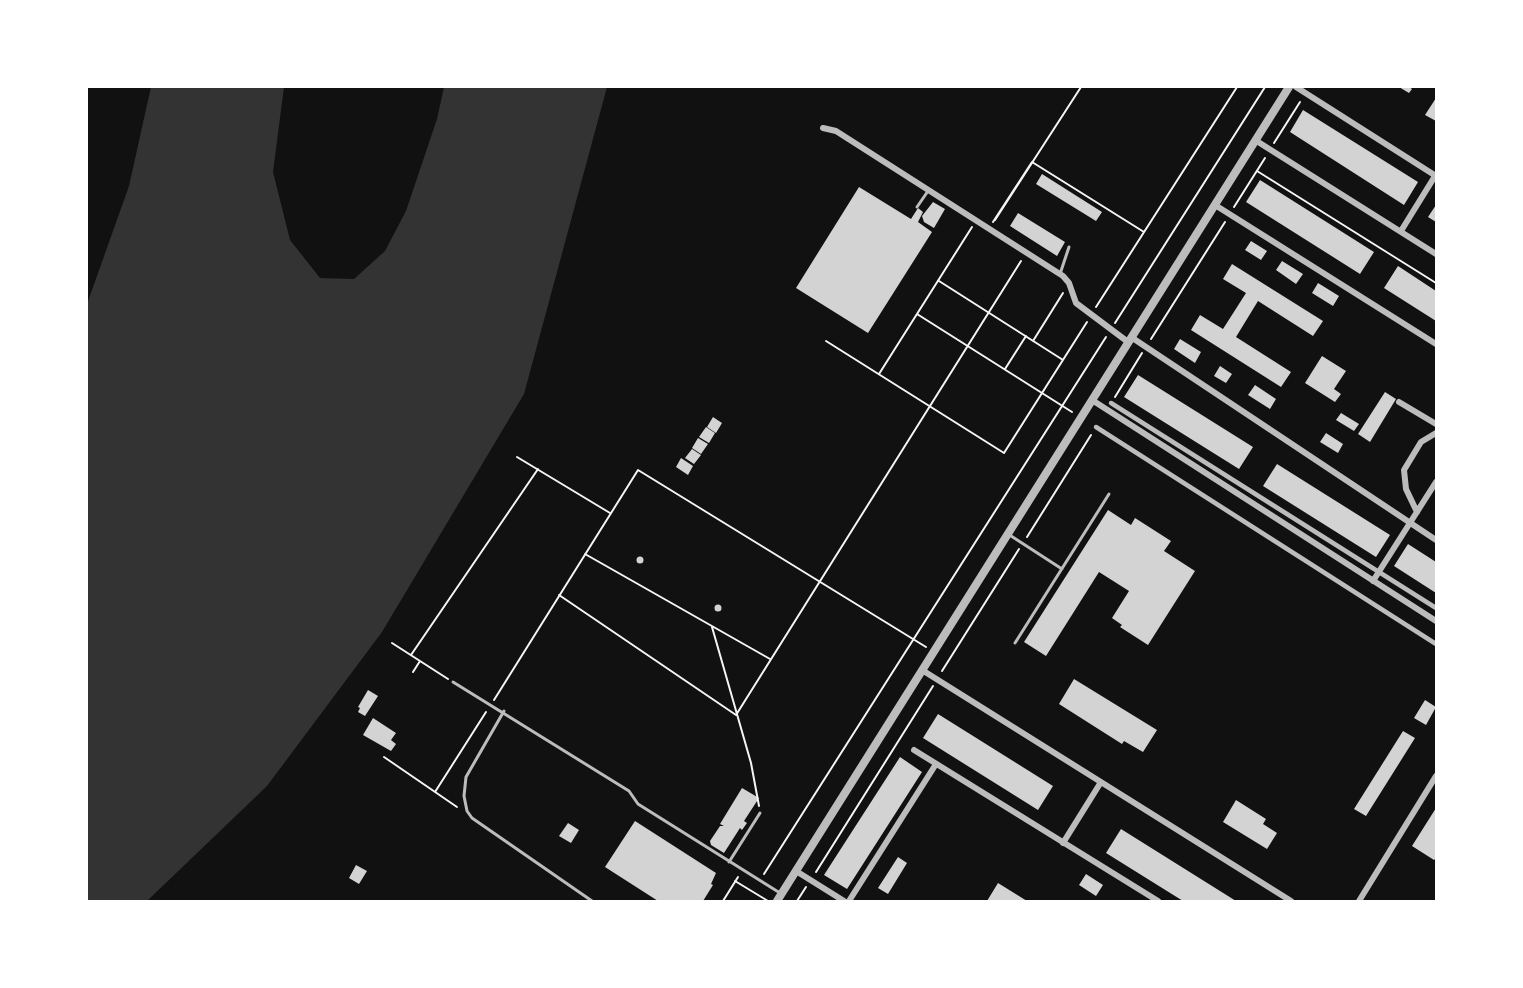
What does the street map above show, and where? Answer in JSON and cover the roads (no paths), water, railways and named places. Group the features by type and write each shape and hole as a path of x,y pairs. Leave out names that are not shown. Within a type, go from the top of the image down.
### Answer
{"street":[{"path":"779,897 1289,87"},
{"path":"1296,87 1436,176 1401,231"},
{"path":"823,128 836,131 1060,274 1069,283 1076,303 1090,316 1110,330 1146,347 1436,540"},
{"path":"1255,140 1436,254"},
{"path":"1215,205 1436,344"},
{"path":"1092,400 1436,621"},
{"path":"1399,402 1436,424"},
{"path":"1111,403 1436,608"},
{"path":"1096,427 1436,644"},
{"path":"1417,512 1406,489 1404,470 1421,442 1436,434"},
{"path":"1373,581 1436,482"},
{"path":"922,670 1287,900"},
{"path":"914,750 1158,901"},
{"path":"849,901 936,764"},
{"path":"1359,901 1436,776"},
{"path":"1064,843 1101,782"},
{"path":"796,871 844,901"}],"lane":[{"path":"917,207 928,189"},
{"path":"1060,274 1069,247"},
{"path":"1015,643 1109,494"},
{"path":"1007,534 1062,569"},
{"path":"453,682 504,711 629,791 638,804 760,880 779,897"},
{"path":"504,711 466,777 464,796 472,818 592,901"},
{"path":"729,862 760,813"}]}
